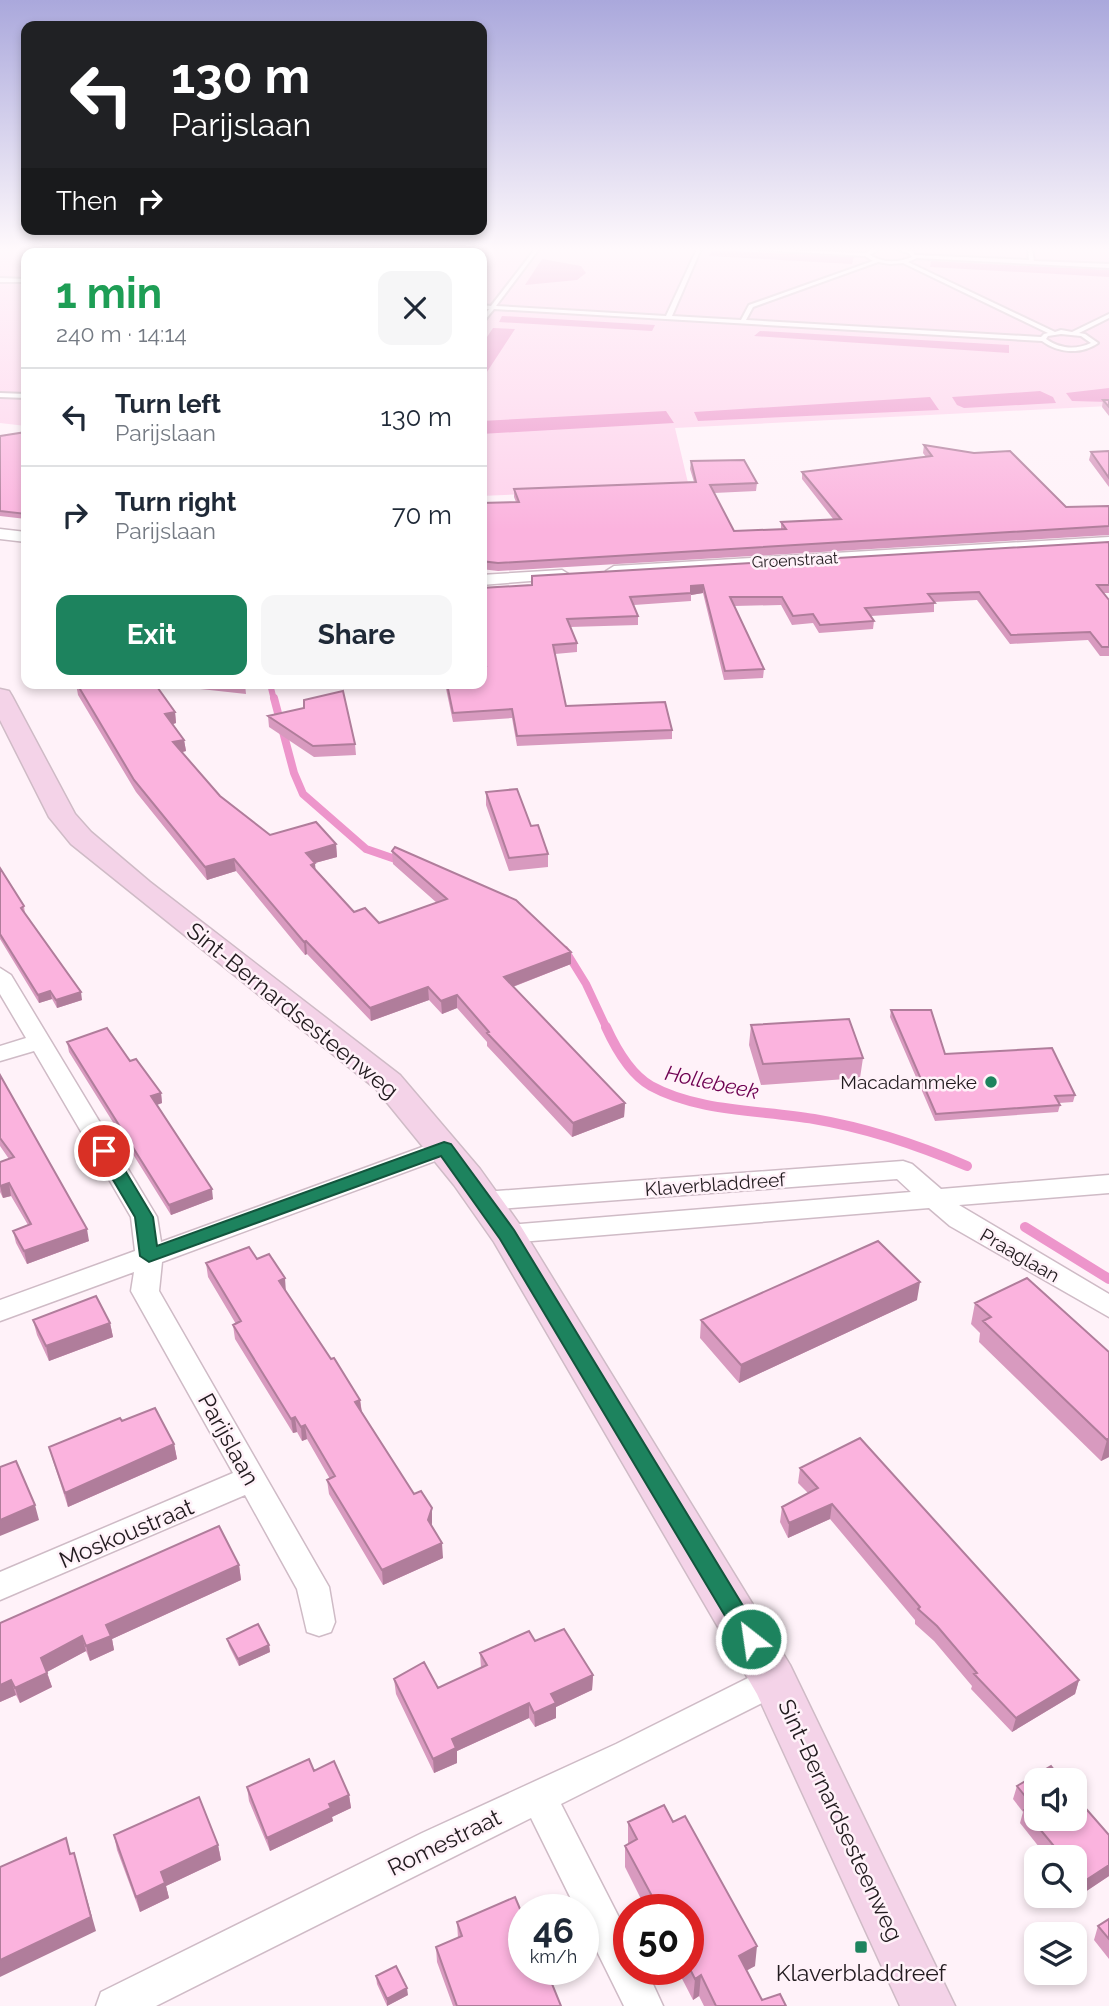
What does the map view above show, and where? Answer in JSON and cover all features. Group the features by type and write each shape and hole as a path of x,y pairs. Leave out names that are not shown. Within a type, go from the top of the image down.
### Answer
{"main road":[{"name":"Sint-Bernardsesteenweg","path":"0,696 63,817 81,838 140,888 388,1082 444,1148 484,1201 507,1234 774,1680 928,2006"}],"street":[{"path":"0,534 21,536"},
{"name":"Groenstraat","path":"601,572 1109,541"},
{"path":"487,580 575,574"},
{"name":"Parijslaan","path":"0,975 144,1217 149,1256 145,1292 313,1587 319,1622"},
{"path":"0,1054 39,1042"},
{"path":"0,1311 444,1148"},
{"name":"Klaverbladdreef","path":"484,1201 903,1170 936,1197"},
{"name":"Klaverbladdreef","path":"507,1234 1109,1184"},
{"name":"Praaglaan","path":"936,1197 959,1220 1109,1307"},
{"name":"Moskoustraat","path":"0,1586 251,1479"},
{"name":"Romestraat","path":"115,2006 628,1755 774,1680"},
{"path":"539,1797 644,2006"}],"lane":[{"path":"1047,343 1055,347 1072,349 1088,348 1095,343 1109,344"},
{"path":"0,395 21,396"}],"shaded area":[{"path":"0,343 21,343 21,425 0,423"},
{"path":"487,343 1109,343 1109,406 675,428 689,487 487,496"},
{"path":"487,343 506,343 487,372"},
{"path":"853,343 1009,345 1009,353"},
{"path":"1109,388 1109,402 1072,401 1066,393"},
{"path":"1040,391 1053,397 1056,403 964,408 957,405 952,397"},
{"path":"930,397 939,410 698,421 694,412"},
{"path":"666,411 674,423 487,434 487,421"}],"building":[{"path":"21,433 21,513 0,511 0,436"},
{"path":"924,445 974,453 1010,451 1066,507 1109,506 1109,526 487,562 487,503 519,502 514,489 696,482 691,461 744,460 757,483 710,485 734,531 786,529 781,522 841,519 802,472 932,456"},
{"path":"1109,451 1109,478 1091,452"},
{"path":"1109,542 1109,585 1097,585 1109,600 1109,647 1102,647 1090,632 1011,635 979,592 928,594 935,603 865,608 874,621 820,625 813,614 793,616 782,597 730,597 764,669 725,671 703,585 691,586 691,593 630,597 638,616 567,619 577,643 553,645 566,706 665,702 672,730 517,736 512,709 453,713 448,689 487,689 487,588 532,585 532,576"},
{"path":"80,689 159,689 175,712 165,714 184,740 173,742 220,796 270,835 316,822 336,844 306,853 315,863 311,865 354,912 365,908 379,923 447,899 392,851 395,847 516,900 571,952 504,977 625,1103 573,1123 487,1033 489,1032 457,995 441,1001 428,987 370,1008 306,941 304,942 234,859 205,867 134,780"},
{"path":"343,691 355,744 313,746 268,716 304,708 304,700"},
{"path":"517,789 531,826 538,825 548,854 509,858 486,792"},
{"path":"0,868 24,906 21,908 81,992 56,1000 50,991 38,995 0,934"},
{"name":"Macadammeke","path":"891,1010 931,1010 945,1054 1052,1048 1075,1095 1055,1096 1060,1105 936,1114"},
{"path":"849,1019 863,1058 763,1064 751,1025"},
{"path":"107,1028 130,1061 136,1059 161,1093 151,1096 212,1189 169,1205 67,1042"},
{"path":"0,1075 87,1229 24,1251 13,1231 31,1224 9,1183 0,1186 0,1162 14,1157 0,1138"},
{"path":"878,1241 920,1282 741,1365 701,1320"},
{"path":"249,1247 257,1259 269,1254 285,1278 279,1281 331,1359 334,1358 360,1400 355,1402 414,1494 421,1491 432,1508 428,1520 442,1543 382,1570 327,1480 335,1476 305,1425 301,1427 295,1417 291,1419 233,1325 241,1321 206,1263"},
{"path":"1027,1278 1109,1352 1107,1440 983,1321 991,1317 975,1303"},
{"path":"96,1296 110,1323 46,1346 33,1320"},
{"path":"155,1408 174,1444 65,1493 49,1447 120,1418 122,1421"},
{"path":"860,1438 1079,1680 1016,1718 974,1674 977,1673 937,1626 918,1609 920,1607 832,1504 789,1523 782,1507 818,1488 800,1468"},
{"path":"16,1461 35,1505 0,1520 0,1467"},
{"path":"219,1526 239,1565 106,1625 111,1636 86,1646 82,1636 41,1658 47,1673 15,1688 11,1680 0,1685 0,1623"},
{"path":"258,1624 269,1645 238,1659 227,1639"},
{"path":"564,1629 593,1675 551,1694 556,1703 534,1713 529,1703 452,1739 456,1748 433,1759 394,1679 424,1662 438,1688 487,1665 480,1653 529,1631 535,1641"},
{"path":"309,1759 314,1771 334,1761 349,1795 329,1804 331,1808 267,1838 247,1787"},
{"path":"1024,1782 1024,1795 1017,1786"},
{"path":"199,1797 218,1845 161,1872 165,1883 136,1897 114,1835"},
{"path":"664,1805 673,1822 685,1816 757,1946 739,1956 762,2000 780,1994 786,2006 716,2006 704,1981 704,1894 651,1894 625,1846 637,1839 628,1822"},
{"path":"1087,1810 1109,1835 1109,1865 1087,1879 1087,1845 1053,1845 1041,1831 1087,1831"},
{"path":"66,1838 70,1854 74,1853 91,1917 0,1960 0,1867"},
{"path":"508,1900 508,1985 552,1985 561,2006 457,2006 436,1947 462,1936 457,1922"},
{"path":"1109,1919 1109,1939 1098,1926"},
{"path":"396,1966 407,1988 387,1999 376,1976"}],"waterway":[{"name":"Hollebeek","path":"271,689 274,700"},
{"name":"Hollebeek","path":"274,698 294,773 303,794 366,849 401,861"},
{"name":"Hollebeek","path":"565,950 586,984 607,1028"},
{"name":"Hollebeek","path":"607,1028 630,1068 643,1081 669,1095 731,1109 814,1119 853,1127 911,1144 967,1166"},
{"name":"Hollebeek","path":"1025,1227 1109,1279"}],"place":[{"name":"Macadammeke","path":"991,1082"},
{"name":"Klaverbladdreef","path":"861,1947"}],"route":[{"path":"104,1151 144,1217 149,1256 444,1148 507,1234 751,1639"}]}
